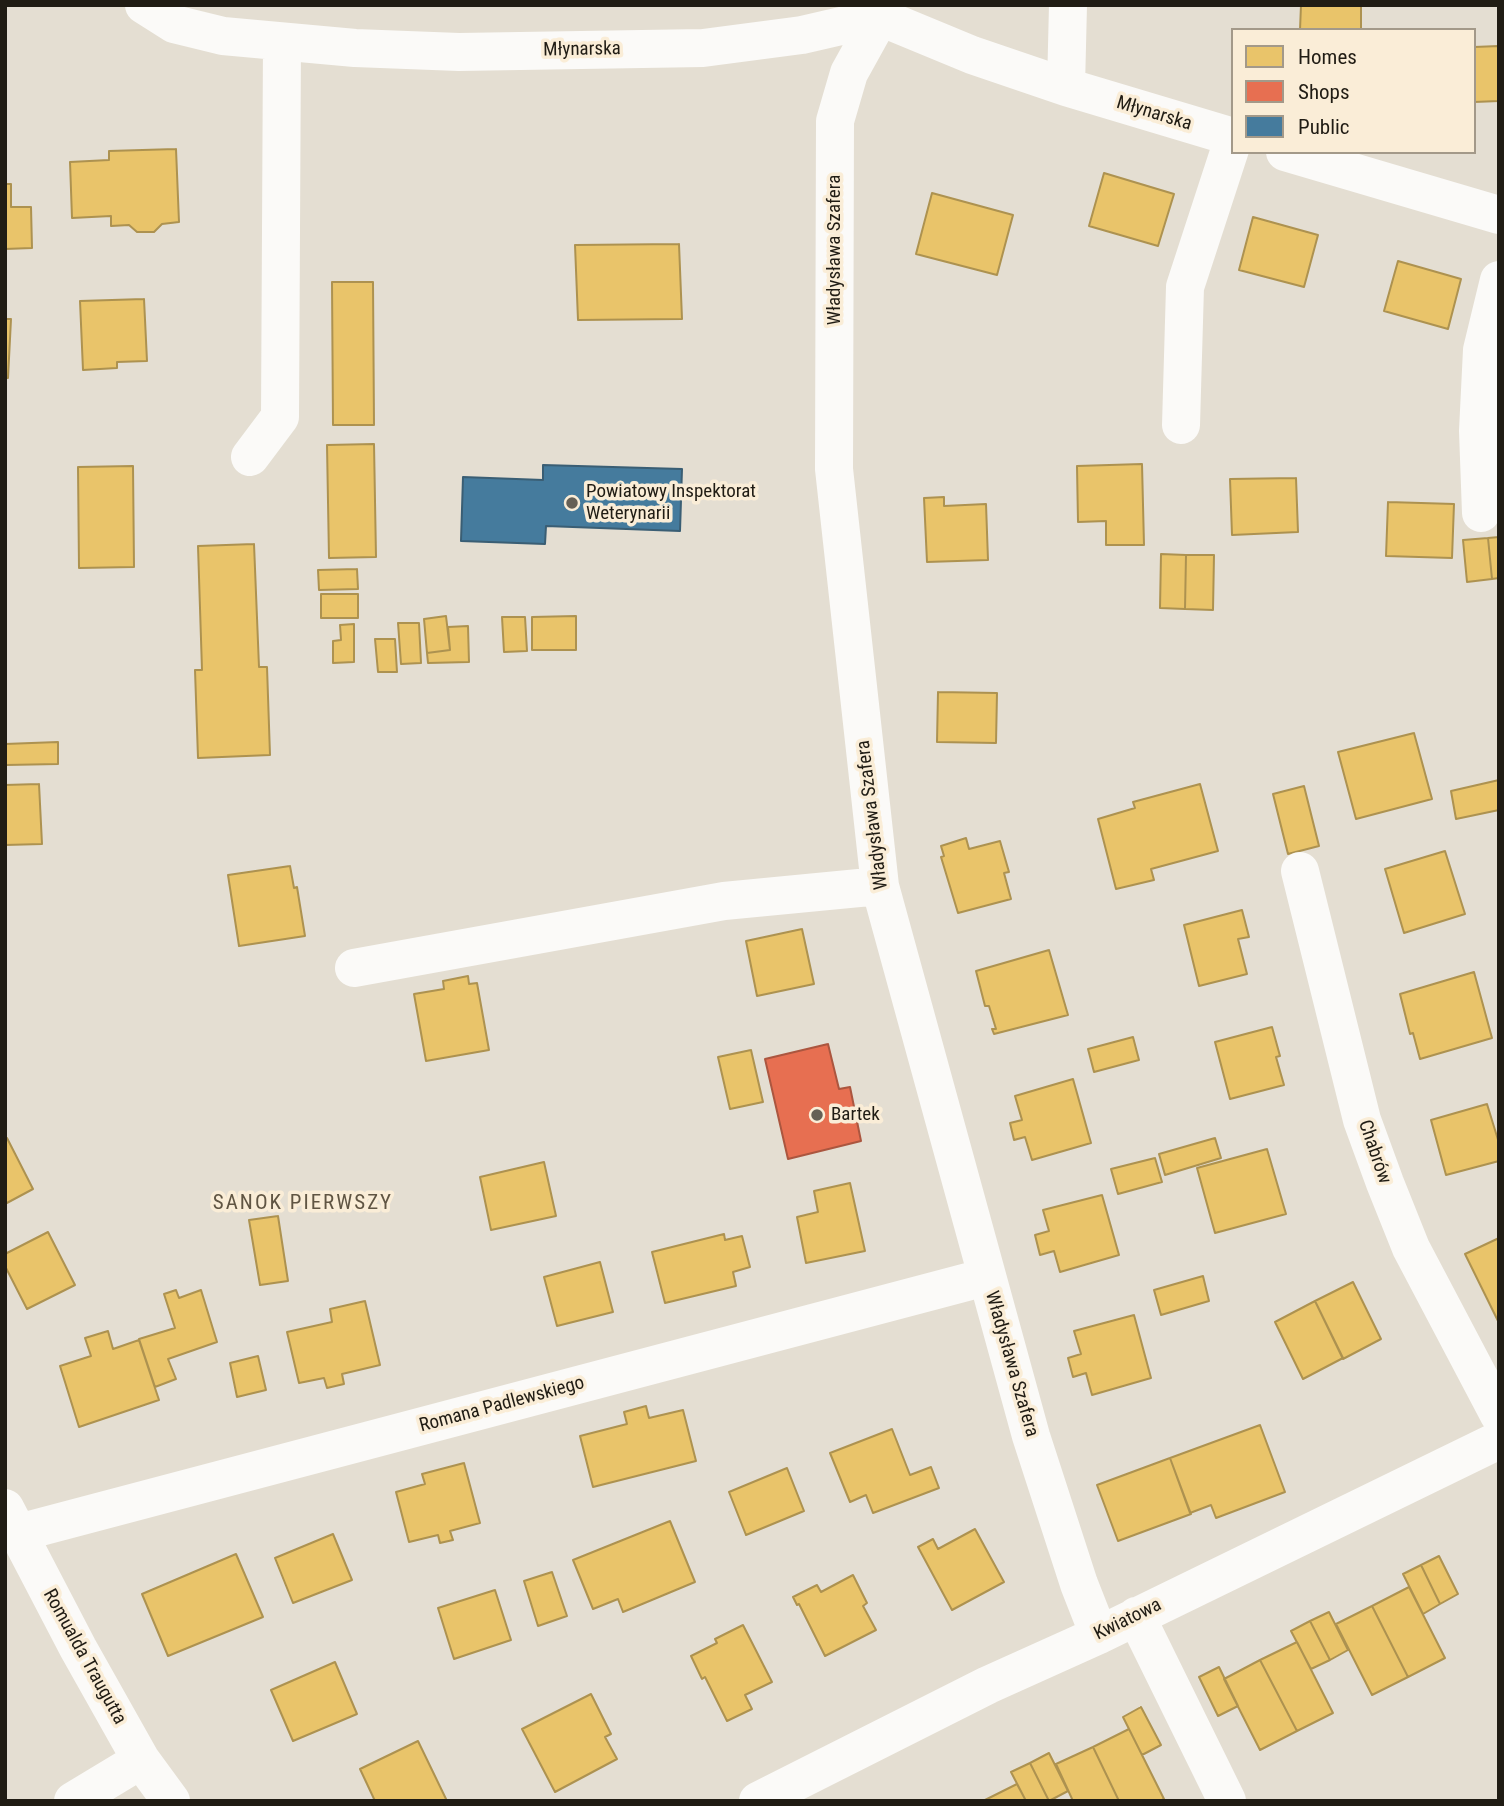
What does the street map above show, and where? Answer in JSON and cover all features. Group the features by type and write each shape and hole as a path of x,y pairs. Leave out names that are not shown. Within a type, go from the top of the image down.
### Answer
{"street":[{"name":"Młynarska","path":"144,5 174,24 223,36 282,43 458,52 703,48 802,35 878,11 972,55 1231,137"},
{"path":"1066,87 1068,5"},
{"name":"Władysława Szafera","path":"878,11 849,73 835,121 834,469 880,886 1031,1436 1079,1584 1099,1635"},
{"path":"250,457 280,418 282,43"},
{"path":"1181,425 1185,287 1231,144"},
{"path":"1292,154 1499,215"},
{"path":"1481,513 1478,431 1482,350 1499,280"},
{"name":"Chabrów","path":"1300,871 1362,1120 1384,1183 1412,1248 1499,1415"},
{"path":"354,968 724,901 880,886"},
{"name":"Romana Padlewskiego","path":"12,1520 986,1277"},
{"name":"Kwiatowa","path":"758,1801 988,1685 1099,1635 1499,1440"},
{"name":"Romualda Traugutta","path":"12,1520 141,1760 172,1801"},
{"path":"1136,1616 1227,1801"},
{"path":"73,1801 141,1760"}],"building: Homes":[{"path":"1301,5 1361,5 1361,28 1300,28"},
{"path":"1499,46 1499,101 1476,102 1476,47"},
{"path":"176,149 179,222 162,224 154,232 137,232 129,225 111,226 111,216 72,218 70,162 109,160 109,151"},
{"path":"1104,173 1174,194 1158,246 1089,226"},
{"path":"5,184 11,184 11,207 31,207 32,248 5,249"},
{"path":"932,193 1013,215 997,275 916,254"},
{"path":"1253,217 1318,235 1304,287 1239,270"},
{"path":"679,244 682,319 578,320 575,245"},
{"path":"1398,261 1461,279 1448,329 1384,311"},
{"path":"332,282 373,282 374,425 333,425"},
{"path":"144,299 147,361 117,362 117,368 83,370 80,301"},
{"path":"5,319 11,319 8,378 5,378"},
{"path":"374,444 376,557 329,558 327,445"},
{"path":"1142,464 1144,545 1106,545 1106,521 1078,522 1077,466"},
{"path":"133,466 134,567 79,568 78,467"},
{"path":"1296,478 1298,532 1232,535 1230,479"},
{"path":"944,497 944,506 986,504 988,560 927,562 924,498"},
{"path":"1388,502 1454,504 1452,558 1386,556"},
{"path":"1499,537 1499,578 1492,579 1488,538"},
{"path":"1488,538 1492,579 1467,582 1463,540"},
{"path":"254,544 259,667 267,667 270,755 198,758 195,670 202,670 198,546"},
{"path":"1161,554 1186,555 1185,609 1160,608"},
{"path":"1186,555 1214,555 1213,610 1185,609"},
{"path":"357,569 358,589 319,590 318,570"},
{"path":"321,594 358,594 358,618 321,618"},
{"path":"446,616 450,650 427,653 424,619"},
{"path":"576,616 576,650 532,650 532,617"},
{"path":"502,617 525,617 527,651 504,652"},
{"path":"398,623 419,623 421,663 401,664"},
{"path":"354,624 354,662 333,663 333,641 341,640 340,625"},
{"path":"468,626 469,662 428,663 427,653 450,650 448,627"},
{"path":"375,639 395,639 397,672 378,672"},
{"path":"938,692 997,693 996,743 937,742"},
{"path":"1414,733 1432,799 1356,819 1338,752"},
{"path":"58,742 58,764 6,765 5,744"},
{"path":"1499,780 1499,810 1456,819 1451,791"},
{"path":"39,784 42,844 5,845 5,785"},
{"path":"1200,784 1218,851 1151,869 1154,880 1116,889 1098,819 1135,808 1133,802"},
{"path":"1304,786 1319,846 1288,854 1273,794"},
{"path":"966,838 969,849 1000,841 1009,872 1004,873 1011,899 958,913 941,857 944,856 941,846"},
{"path":"1445,851 1465,914 1404,933 1385,869"},
{"path":"290,866 294,888 297,887 305,936 239,946 228,875"},
{"path":"1242,910 1249,937 1238,939 1247,974 1199,986 1184,925"},
{"path":"802,929 814,984 757,996 746,941"},
{"path":"1049,950 1068,1015 994,1034 992,1029 996,1029 989,1006 985,1006 976,971"},
{"path":"1474,972 1492,1038 1420,1059 1413,1033 1410,1034 1400,994"},
{"path":"468,976 469,984 477,983 489,1050 426,1061 414,994 444,989 443,981"},
{"path":"1272,1027 1280,1056 1276,1057 1284,1085 1230,1099 1215,1042"},
{"path":"1133,1037 1139,1060 1094,1072 1088,1049"},
{"path":"751,1050 763,1102 730,1109 718,1057"},
{"path":"1073,1079 1091,1143 1032,1160 1025,1137 1014,1140 1010,1123 1022,1120 1015,1096"},
{"path":"1487,1104 1499,1143 1499,1161 1446,1175 1431,1120"},
{"path":"7,1138 33,1189 5,1204 5,1139"},
{"path":"1215,1138 1221,1158 1165,1175 1159,1154"},
{"path":"1267,1149 1286,1214 1215,1233 1197,1168"},
{"path":"1155,1158 1162,1182 1118,1194 1111,1169"},
{"path":"544,1162 556,1216 491,1230 480,1177"},
{"path":"850,1183 865,1251 806,1263 797,1217 818,1212 814,1191"},
{"path":"1102,1195 1119,1255 1060,1272 1054,1251 1040,1255 1035,1235 1049,1231 1043,1210"},
{"path":"278,1216 288,1281 260,1285 249,1220"},
{"path":"48,1232 75,1285 27,1309 5,1266 5,1254"},
{"path":"724,1234 725,1240 742,1236 750,1267 733,1272 736,1286 665,1303 652,1252"},
{"path":"1499,1238 1499,1323 1465,1254"},
{"path":"600,1262 613,1312 557,1326 544,1277"},
{"path":"1203,1276 1209,1301 1161,1315 1154,1290"},
{"path":"1353,1282 1381,1339 1343,1359 1315,1301"},
{"path":"176,1290 179,1298 201,1290 217,1342 168,1359 176,1379 155,1387 139,1339 175,1328 164,1294"},
{"path":"365,1301 380,1365 342,1374 344,1384 327,1388 324,1378 299,1383 287,1332 332,1322 330,1309"},
{"path":"1315,1301 1343,1358 1303,1379 1275,1322"},
{"path":"1134,1315 1151,1378 1092,1395 1086,1373 1073,1377 1068,1358 1081,1354 1074,1331"},
{"path":"108,1331 113,1349 139,1340 159,1400 79,1427 60,1366 91,1356 85,1338"},
{"path":"258,1356 266,1390 237,1397 230,1363"},
{"path":"646,1406 649,1418 683,1410 696,1461 593,1487 580,1436 627,1424 624,1412"},
{"path":"1260,1425 1285,1492 1216,1518 1211,1505 1190,1513 1170,1458"},
{"path":"892,1429 910,1475 931,1467 939,1488 873,1513 866,1495 850,1502 830,1453"},
{"path":"1170,1458 1191,1514 1118,1541 1097,1485"},
{"path":"464,1463 480,1523 450,1531 453,1540 440,1543 438,1535 409,1542 396,1492 425,1484 422,1474"},
{"path":"787,1468 804,1511 746,1535 729,1492"},
{"path":"670,1521 695,1582 623,1612 618,1599 593,1609 573,1560"},
{"path":"975,1529 1004,1582 952,1610 918,1547 933,1539 938,1549"},
{"path":"333,1534 352,1580 293,1603 275,1558"},
{"path":"236,1554 263,1617 168,1656 142,1594"},
{"path":"1439,1556 1458,1594 1440,1604 1421,1565"},
{"path":"1421,1565 1440,1604 1423,1614 1403,1574"},
{"path":"552,1572 567,1616 538,1626 524,1581"},
{"path":"853,1575 867,1603 863,1606 876,1630 825,1656 793,1597 817,1585 821,1592"},
{"path":"1409,1587 1445,1658 1408,1677 1372,1606"},
{"path":"495,1590 511,1640 454,1659 438,1608"},
{"path":"1372,1606 1408,1677 1372,1695 1336,1624"},
{"path":"1329,1612 1348,1650 1330,1660 1310,1621"},
{"path":"1310,1621 1330,1660 1311,1669 1291,1631"},
{"path":"743,1625 772,1682 745,1695 752,1709 727,1721 691,1656 717,1643 715,1639"},
{"path":"1297,1642 1333,1713 1297,1731 1260,1660"},
{"path":"1260,1660 1297,1731 1260,1750 1224,1679"},
{"path":"335,1662 357,1714 293,1741 271,1690"},
{"path":"1219,1667 1238,1706 1218,1716 1199,1677"},
{"path":"591,1694 611,1734 605,1737 617,1759 555,1792 522,1729"},
{"path":"1141,1707 1161,1745 1142,1755 1123,1717"},
{"path":"1129,1729 1164,1799 1160,1801 1119,1801 1093,1747"},
{"path":"418,1741 447,1801 375,1801 360,1769"},
{"path":"1093,1747 1119,1801 1073,1801 1056,1764"},
{"path":"1049,1753 1068,1791 1049,1801 1030,1763"},
{"path":"1030,1763 1049,1801 1026,1801 1011,1772"},
{"path":"1017,1784 1026,1801 983,1801"}],"building: Shops":[{"name":"Bartek","path":"828,1044 839,1089 850,1087 861,1141 788,1159 765,1059"}],"building: Public":[{"name":"Powiatowy Inspektorat Weterynarii","path":"543,465 682,469 680,531 546,526 545,544 461,541 463,477 543,480"}],"place":[{"name":"Powiatowy Inspektorat Weterynarii","path":"572,503"},
{"name":"Bartek","path":"817,1115"}],"district":[{"name":"SANOK PIERWSZY","path":"303,1204"}]}
